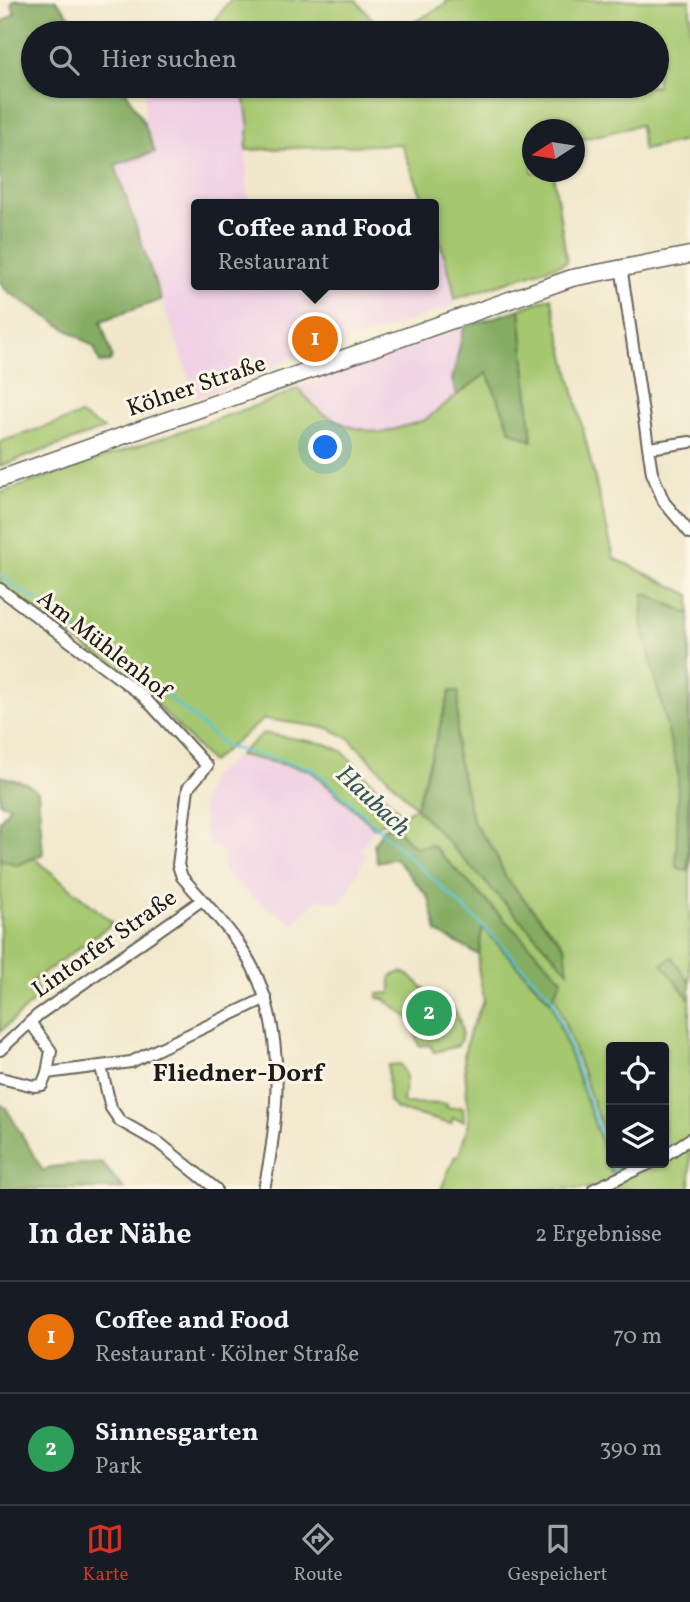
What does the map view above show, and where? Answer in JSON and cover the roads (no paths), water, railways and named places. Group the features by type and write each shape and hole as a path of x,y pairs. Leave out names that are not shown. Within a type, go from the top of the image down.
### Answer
{"main road":[{"name":"Kölner Straße","path":"0,479 538,290 621,266 690,255"}],"street":[{"path":"621,266 657,489 672,516 690,533"},
{"path":"649,448 690,442"},
{"name":"Am Mühlenhof","path":"0,589 143,696 207,766 188,788 178,850 183,877 244,952 266,998 275,1045 275,1099 264,1189"},
{"name":"Lintorfer Straße","path":"0,1050 30,1022 202,900"},
{"path":"47,1073 101,1067 142,1057 266,998"},
{"path":"0,1078 34,1086 42,1085 51,1051 30,1022"},
{"path":"101,1067 111,1108 120,1121 159,1143 216,1189"},
{"path":"669,1153 690,1139"},
{"path":"594,1189 641,1168"}],"waterway":[{"name":"Haubach","path":"0,575 162,691 227,747 313,768 476,919 552,998 606,1148"},
{"name":"Haubach","path":"613,1168 616,1176"}],"place":[{"name":"Coffee and Food","path":"315,339"},
{"name":"Sinnesgarten","path":"429,1013"}],"district":[{"name":"Fliedner-Dorf","path":"238,1072"}]}
